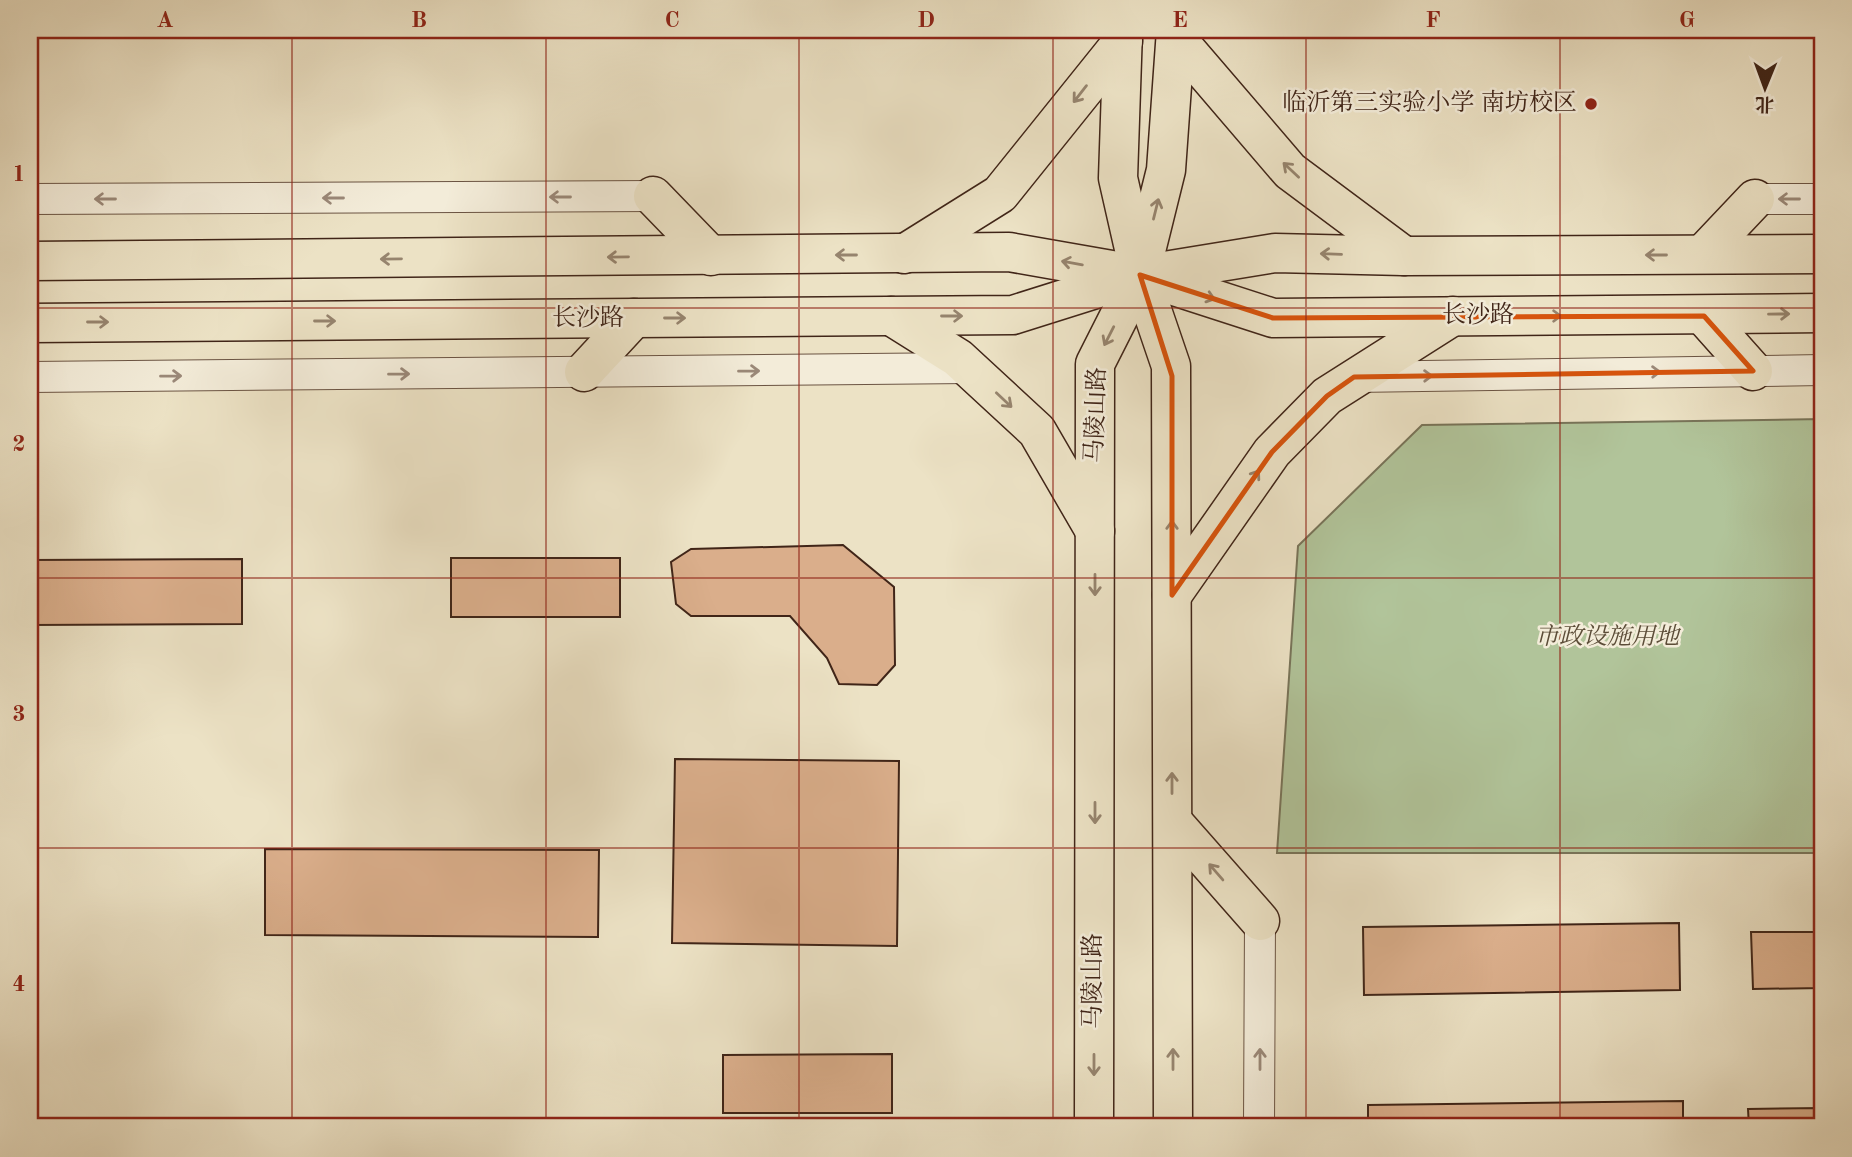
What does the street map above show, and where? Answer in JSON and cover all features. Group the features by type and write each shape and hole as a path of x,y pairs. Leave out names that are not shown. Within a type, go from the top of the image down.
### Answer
{"main road":[{"path":"1176,34 1290,171 1404,256"},
{"name":"马陵山路","path":"1088,1121 1095,364 1140,275 1166,170 1176,34"},
{"path":"1123,35 1118,178 1140,275 1171,366 1173,1127"},
{"path":"903,254 1000,194 1123,35"},
{"path":"653,196 711,256"},
{"path":"1703,254 1755,199"},
{"name":"长沙路","path":"30,261 1009,252 1140,275 1273,318 1822,313"},
{"name":"长沙路","path":"30,323 1013,315 1140,275 1275,253 1404,256 1822,254"},
{"path":"891,316 958,358 1037,431 1095,531"},
{"path":"1172,596 1272,452 1327,396 1452,316"},
{"path":"1704,316 1753,371"},
{"path":"584,372 634,318"},
{"path":"1172,822 1260,921"}],"street":[{"path":"30,199 653,196"},
{"path":"1755,199 1822,200"},
{"path":"30,377 969,368"},
{"path":"1354,377 1822,370"},
{"path":"1259,1127 1260,921"}],"highlighted area":[{"path":"1140,275 1273,318 1704,316 1753,371 1354,377 1327,396 1272,452 1172,595 1172,376"}],"green space":[{"name":"市政设施用地","path":"1822,419 1822,853 1277,853 1298,546 1422,425"}],"building":[{"path":"895,30 895,31 599,31"},
{"path":"843,545 894,587 895,665 877,685 839,684 827,658 790,616 691,616 676,604 671,562 691,549"},
{"path":"451,558 620,558 620,617 451,617"},
{"path":"242,559 242,624 30,625 30,560"},
{"path":"675,759 899,761 897,946 672,943"},
{"path":"265,849 599,850 598,937 265,935"},
{"path":"1679,923 1680,990 1364,995 1363,927"},
{"path":"1751,932 1822,932 1822,988 1753,989"},
{"path":"892,1054 892,1113 723,1113 723,1055"},
{"path":"1683,1101 1683,1127 1368,1127 1368,1105"},
{"path":"1822,1108 1822,1127 1749,1127 1748,1109"}],"place":[{"name":"临沂第三实验小学 南坊校区","path":"1591,104"}]}
